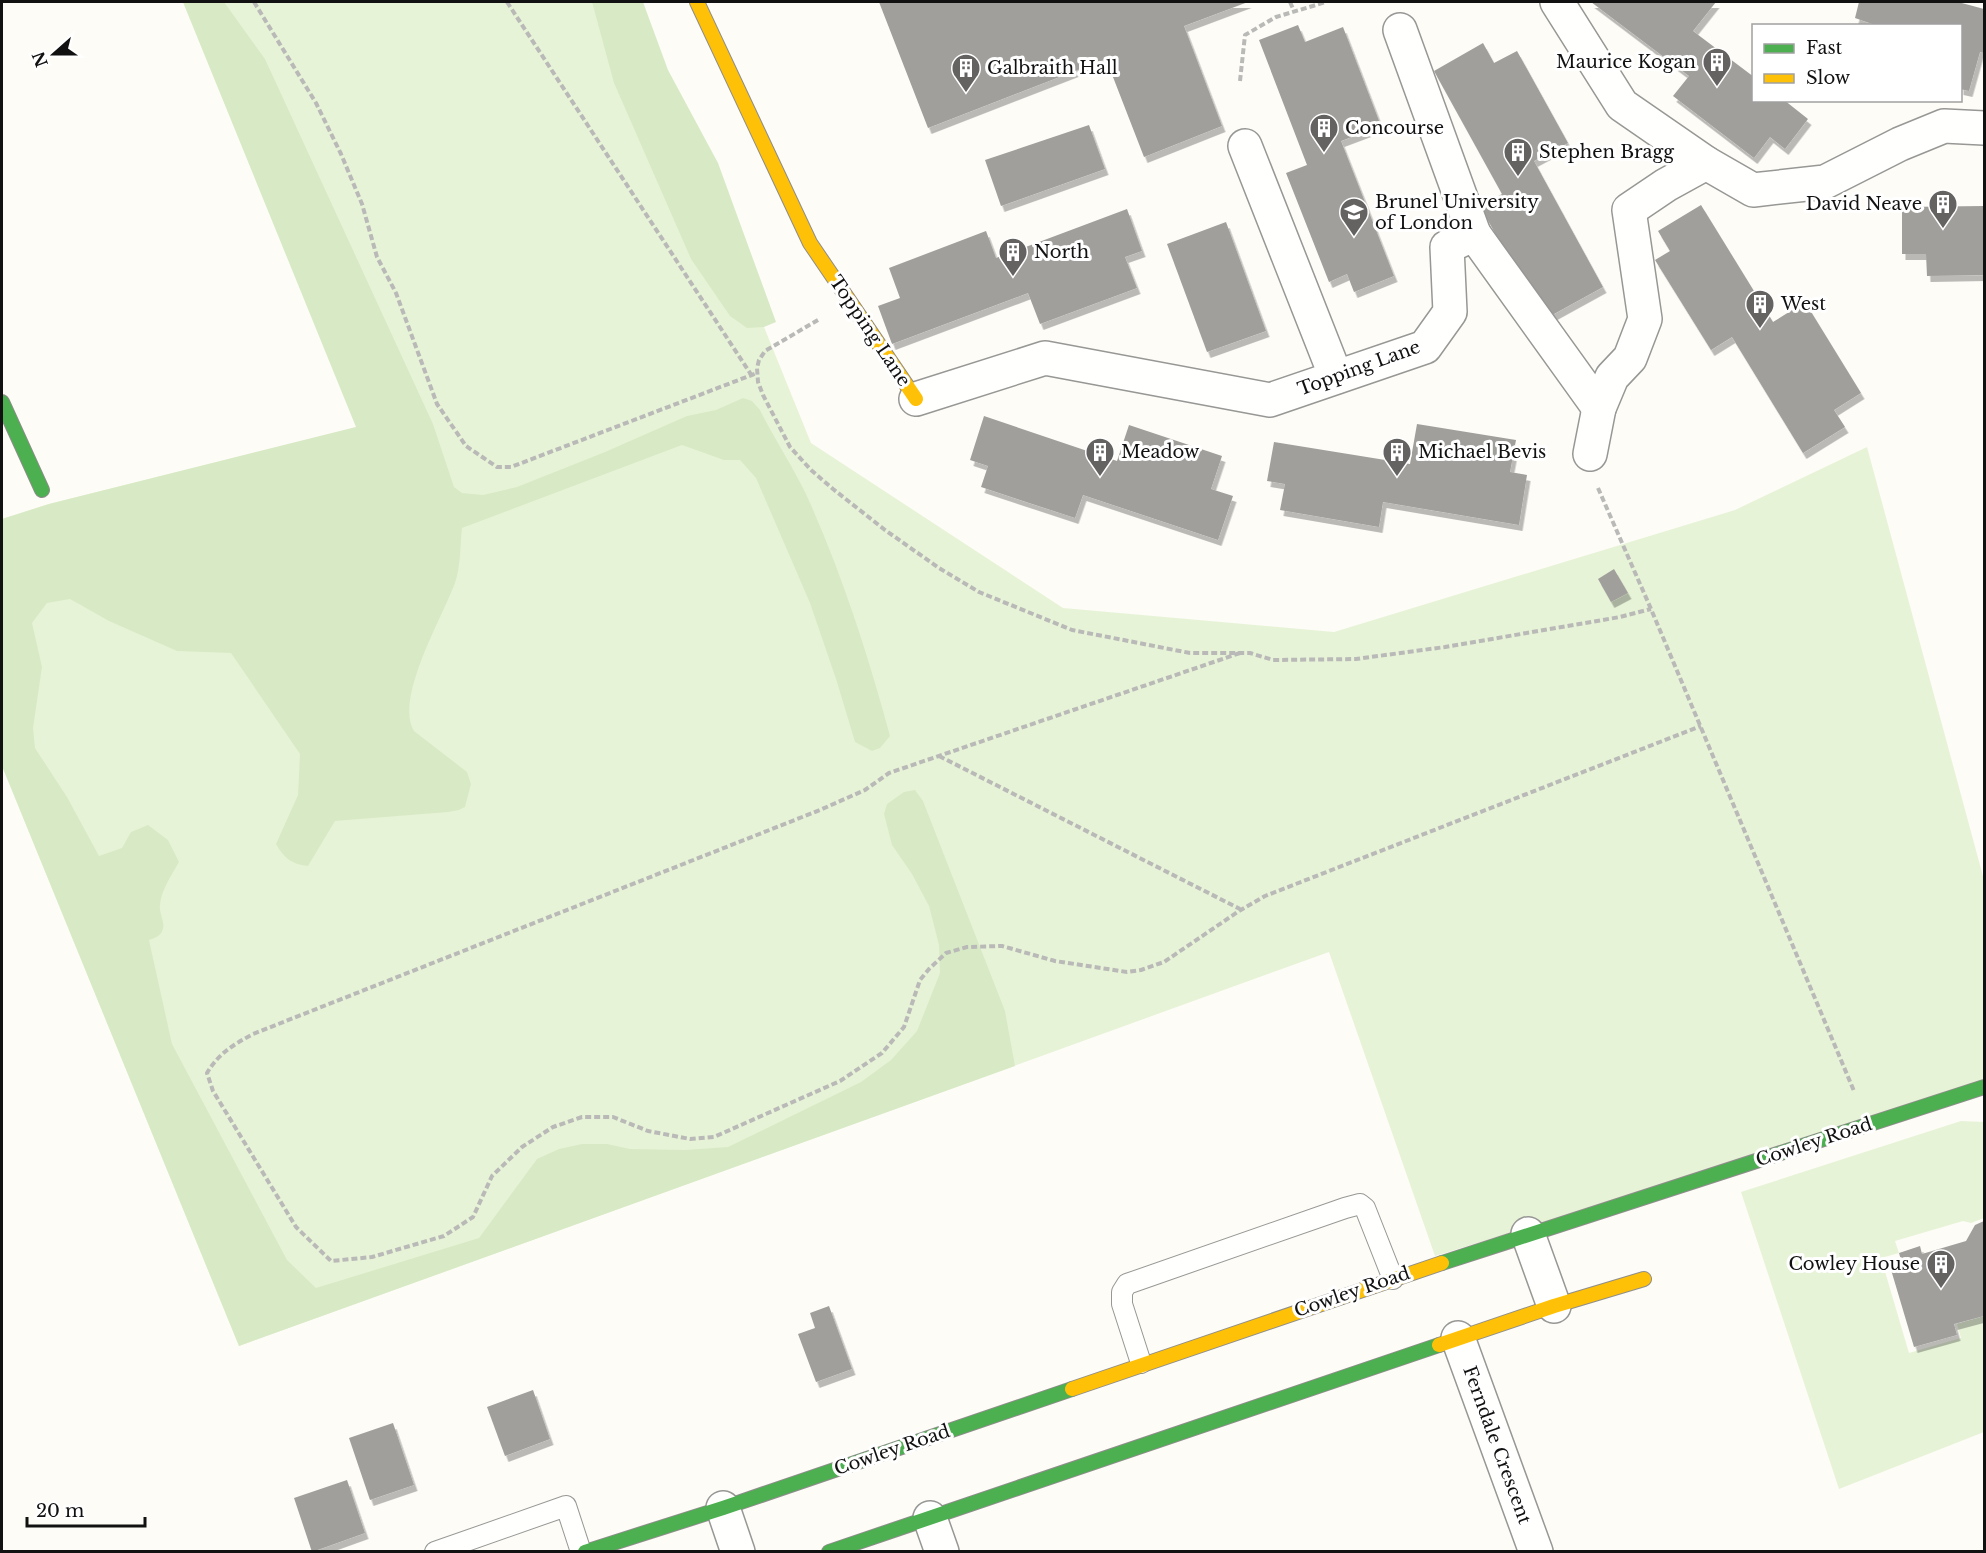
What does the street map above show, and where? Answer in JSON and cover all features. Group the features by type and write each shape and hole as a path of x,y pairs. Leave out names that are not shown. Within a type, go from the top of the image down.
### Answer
{"main road":[{"name":"Topping Lane","path":"697,2 810,243 916,399"},
{"path":"2,402 42,490"},
{"name":"Cowley Road","path":"583,1551 723,1508 1393,1278 1984,1087"},
{"path":"830,1551 1458,1338 1644,1279"}],"street":[{"path":"1557,2 1622,105 1706,163 1753,190 1825,182 1900,144 1944,126 1984,128"},
{"path":"1400,30 1474,234 1599,408"},
{"path":"1245,146 1336,377"},
{"path":"1590,454 1599,408 1612,377 1630,358 1645,319 1629,210 1666,185 1706,163"},
{"name":"Topping Lane","path":"916,399 1045,358 1270,400 1425,347 1450,312 1447,247 1474,234"},
{"path":"1528,1234 1554,1306"},
{"name":"Ferndale Crescent","path":"1458,1338 1536,1551"},
{"path":"723,1508 738,1551"},
{"path":"930,1518 942,1551"}],"lane":[{"path":"1141,1363 1122,1304 1122,1292 1127,1284 1346,1208 1360,1204 1365,1208 1393,1278"},
{"path":"435,1551 566,1506 583,1551"}],"path":[{"path":"254,2 316,104 341,154 362,204 377,257 396,293 437,404 466,446 497,467 511,467 752,376 757,372"},
{"path":"507,2 752,376"},
{"path":"1290,2 1294,11"},
{"path":"1240,81 1245,35 1276,17 1326,2"},
{"path":"850,302 765,351 759,360 757,372 760,388 790,447 811,470 885,530 939,568 979,592 1072,630 1190,653 1251,653 1273,660 1356,659 1445,647 1620,617 1651,609"},
{"path":"1590,454 1594,478 1701,726 1867,1126"},
{"path":"1240,653 889,772 865,790 820,810 253,1034 227,1047 215,1060 207,1073 213,1091 296,1227 332,1261 372,1257 444,1236 472,1216 492,1176 522,1147 553,1127 582,1117 613,1117 648,1131 690,1138 714,1137 840,1081 882,1053 903,1027 921,980 929,969 946,954 967,947 1002,946 1055,962 1127,972 1141,970 1164,962 1240,909 1265,896 1701,726"},
{"path":"938,756 1240,909"}],"green space":[{"path":"183,2 624,2 764,327 811,443 1063,608 1334,632 1735,510 1867,447 1984,880 1984,1087 1435,1256 1329,952 239,1346 2,766 2,519 49,504 357,427"},
{"path":"183,2 224,2 265,59 433,424 454,487 462,493 483,495 517,487 687,416 716,410 743,398 752,401 760,410 795,473 819,523 853,613 890,736 880,748 872,751 855,742 810,603 756,478 740,460 724,460 682,445 462,528 457,576 422,657 410,699 410,717 414,731 467,772 471,784 465,807 448,812 335,821 308,866 289,860 276,844 298,795 300,754 231,653 177,651 109,621 70,599 47,603 32,623 42,667 33,728 35,748 67,797 99,856 122,848 131,832 148,825 168,840 179,862 162,894 160,908 163,929 159,935 149,940 172,1044 287,1260 316,1288 479,1238 537,1159 559,1149 582,1144 607,1144 630,1149 685,1150 728,1147 861,1082 891,1060 917,1031 940,973 939,945 929,906 912,874 892,845 884,814 887,804 904,792 915,790 923,801 1005,1011 1015,1066 239,1346 2,766 2,519 49,504 356,427"},
{"path":"592,2 643,2 668,70 718,163 776,322 764,327 747,328 730,316 691,259 614,83"},
{"path":"1961,1121 1984,1122 1984,1218 1971,1223 1963,1221 1895,1241 1899,1253 1881,1258 1909,1353 1961,1338 1957,1324 1984,1316 1984,1432 1839,1489 1741,1192"}],"building":[{"name":"Galbraith Hall","path":"879,2 1248,2 1184,26 1222,126 1144,157 1106,59 928,128"},
{"name":"Maurice Kogan","path":"1591,2 1716,2 1693,31 1752,75 1752,102 1787,102 1808,119 1785,149 1770,137 1754,158 1673,96 1689,76"},
{"path":"1859,2 1958,2 1984,9 1984,53 1980,52 1969,91 1962,89 1962,24 1872,24 1855,18"},
{"name":"Concourse","path":"1298,25 1305,42 1343,27 1381,126 1341,141 1394,276 1354,292 1347,274 1329,282 1286,173 1307,165 1259,40"},
{"name":"Stephen Bragg","path":"1483,43 1494,63 1517,51 1568,143 1534,161 1603,287 1543,320 1480,206 1502,194 1434,71"},
{"path":"1089,125 1105,169 1001,206 985,160"},
{"name":"West","path":"1701,205 1773,322 1805,302 1861,393 1834,410 1845,427 1803,453 1732,337 1711,350 1655,260 1670,251 1658,231"},
{"name":"David Neave","path":"1984,206 1984,275 1927,276 1926,254 1902,254 1902,207"},
{"name":"North","path":"1127,209 1142,251 1125,257 1137,288 1040,324 1028,293 892,344 878,306 900,298 889,268 986,231 996,258"},
{"path":"1226,222 1266,331 1207,352 1167,244"},
{"name":"Meadow","path":"984,416 1117,461 1129,425 1222,456 1211,489 1233,496 1218,540 1083,495 1075,518 981,487 988,466 970,460"},
{"name":"Michael Bevis","path":"1417,424 1516,440 1510,472 1527,475 1519,525 1383,502 1379,527 1280,510 1285,484 1267,481 1274,442 1410,464"},
{"path":"1614,569 1628,593 1611,602 1598,579"},
{"name":"Cowley House","path":"1984,1221 1984,1316 1954,1324 1957,1335 1914,1347 1889,1263 1901,1260 1899,1253 1920,1246 1922,1254 1966,1241 1975,1225"},
{"path":"829,1306 852,1369 816,1382 798,1334 815,1328 810,1313"},
{"path":"533,1390 550,1439 505,1456 487,1407"},
{"path":"393,1423 414,1485 370,1500 349,1438"},
{"path":"347,1480 365,1533 312,1552 294,1498"}],"traffic: fast":[{"path":"2,402 42,490"},
{"path":"1442,1263 1984,1087"},
{"path":"829,1552 1439,1345"},
{"path":"585,1552 723,1508 1072,1389"}],"traffic: slow":[{"path":"697,2 810,243 916,399"},
{"path":"1072,1389 1442,1263"},
{"path":"1439,1345 1554,1306 1644,1279"}],"place":[{"name":"Maurice Kogan","path":"1717,88"},
{"name":"Galbraith Hall","path":"966,94"},
{"name":"Concourse","path":"1324,154"},
{"name":"Stephen Bragg","path":"1518,178"},
{"name":"David Neave","path":"1943,230"},
{"name":"Brunel University of London","path":"1354,238"},
{"name":"North","path":"1013,278"},
{"name":"West","path":"1760,330"},
{"name":"Meadow","path":"1100,478"},
{"name":"Michael Bevis","path":"1397,478"},
{"name":"Cowley House","path":"1941,1290"}]}
